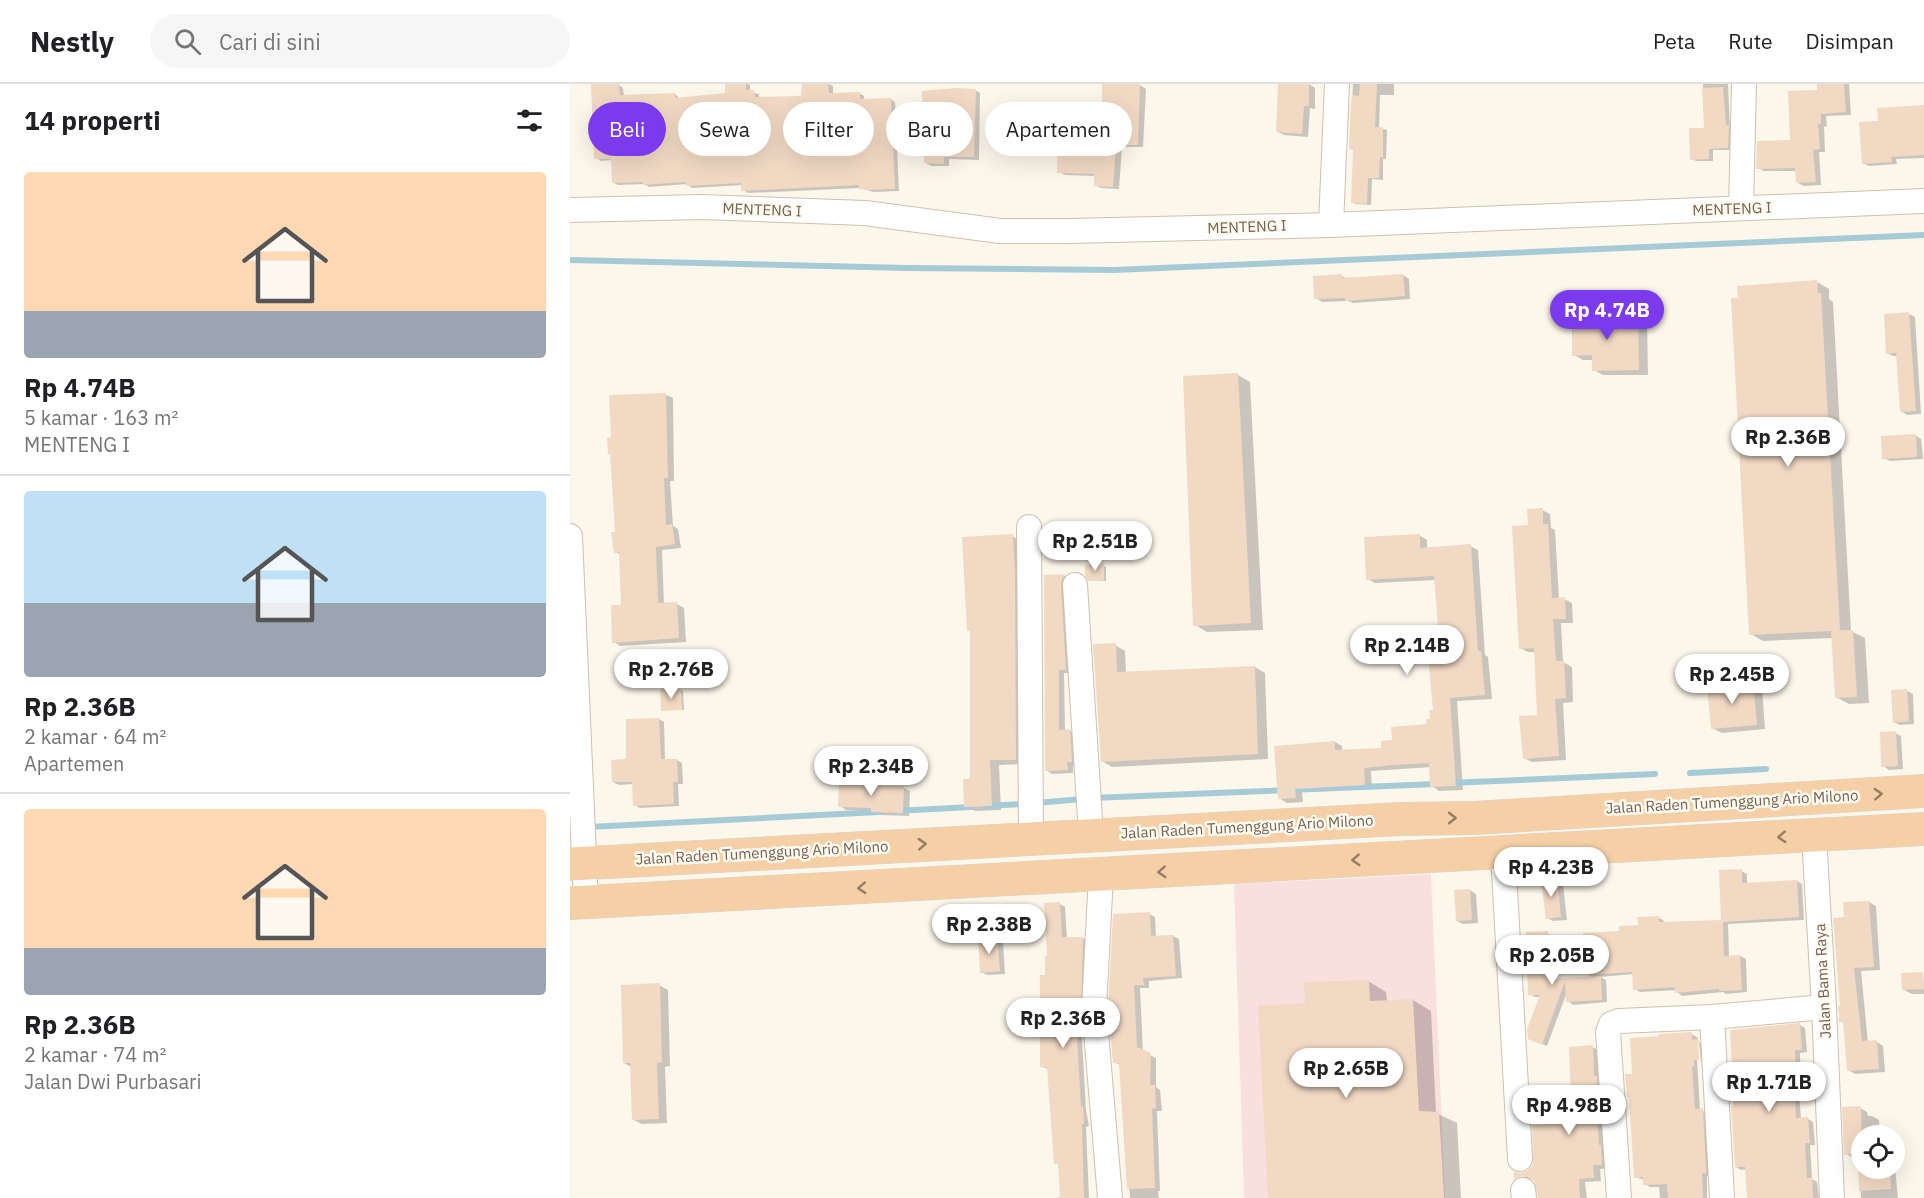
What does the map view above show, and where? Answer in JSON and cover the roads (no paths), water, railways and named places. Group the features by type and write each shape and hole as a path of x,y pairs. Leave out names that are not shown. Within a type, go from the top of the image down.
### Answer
{"highway":[{"name":"Jalan Raden Tumenggung Ario Milono","path":"579,846 1031,838 1401,819 1474,819 1924,791"},
{"path":"1401,819 1403,857"},
{"path":"578,902 1924,829"}],"street":[{"path":"1331,225 1337,84"},
{"path":"1741,208 1744,84"},
{"name":"MENTENG I","path":"570,210 700,207 865,213 916,221 1014,231 1182,230 1924,201"},
{"path":"1029,527 1031,838"},
{"path":"570,536 579,846 578,902"},
{"path":"1076,585 1091,835"},
{"name":"Jalan Bama Raya","path":"1814,836 1832,1198"},
{"path":"1503,853 1520,1159"},
{"path":"1101,875 1094,1008 1110,1198"},
{"path":"1620,1198 1608,1032 1611,1024 1619,1021 1712,1017 1824,1007"},
{"path":"1712,1017 1722,1198"}],"waterway":[{"path":"570,260 907,268 1114,270 1924,235"},
{"path":"1690,773 1766,769"},
{"path":"1449,783 1655,774"},
{"path":"1092,798 1436,784"},
{"path":"1036,803 1082,799"},
{"path":"985,806 1025,804"},
{"path":"895,811 971,807"},
{"path":"589,827 879,812"}]}
